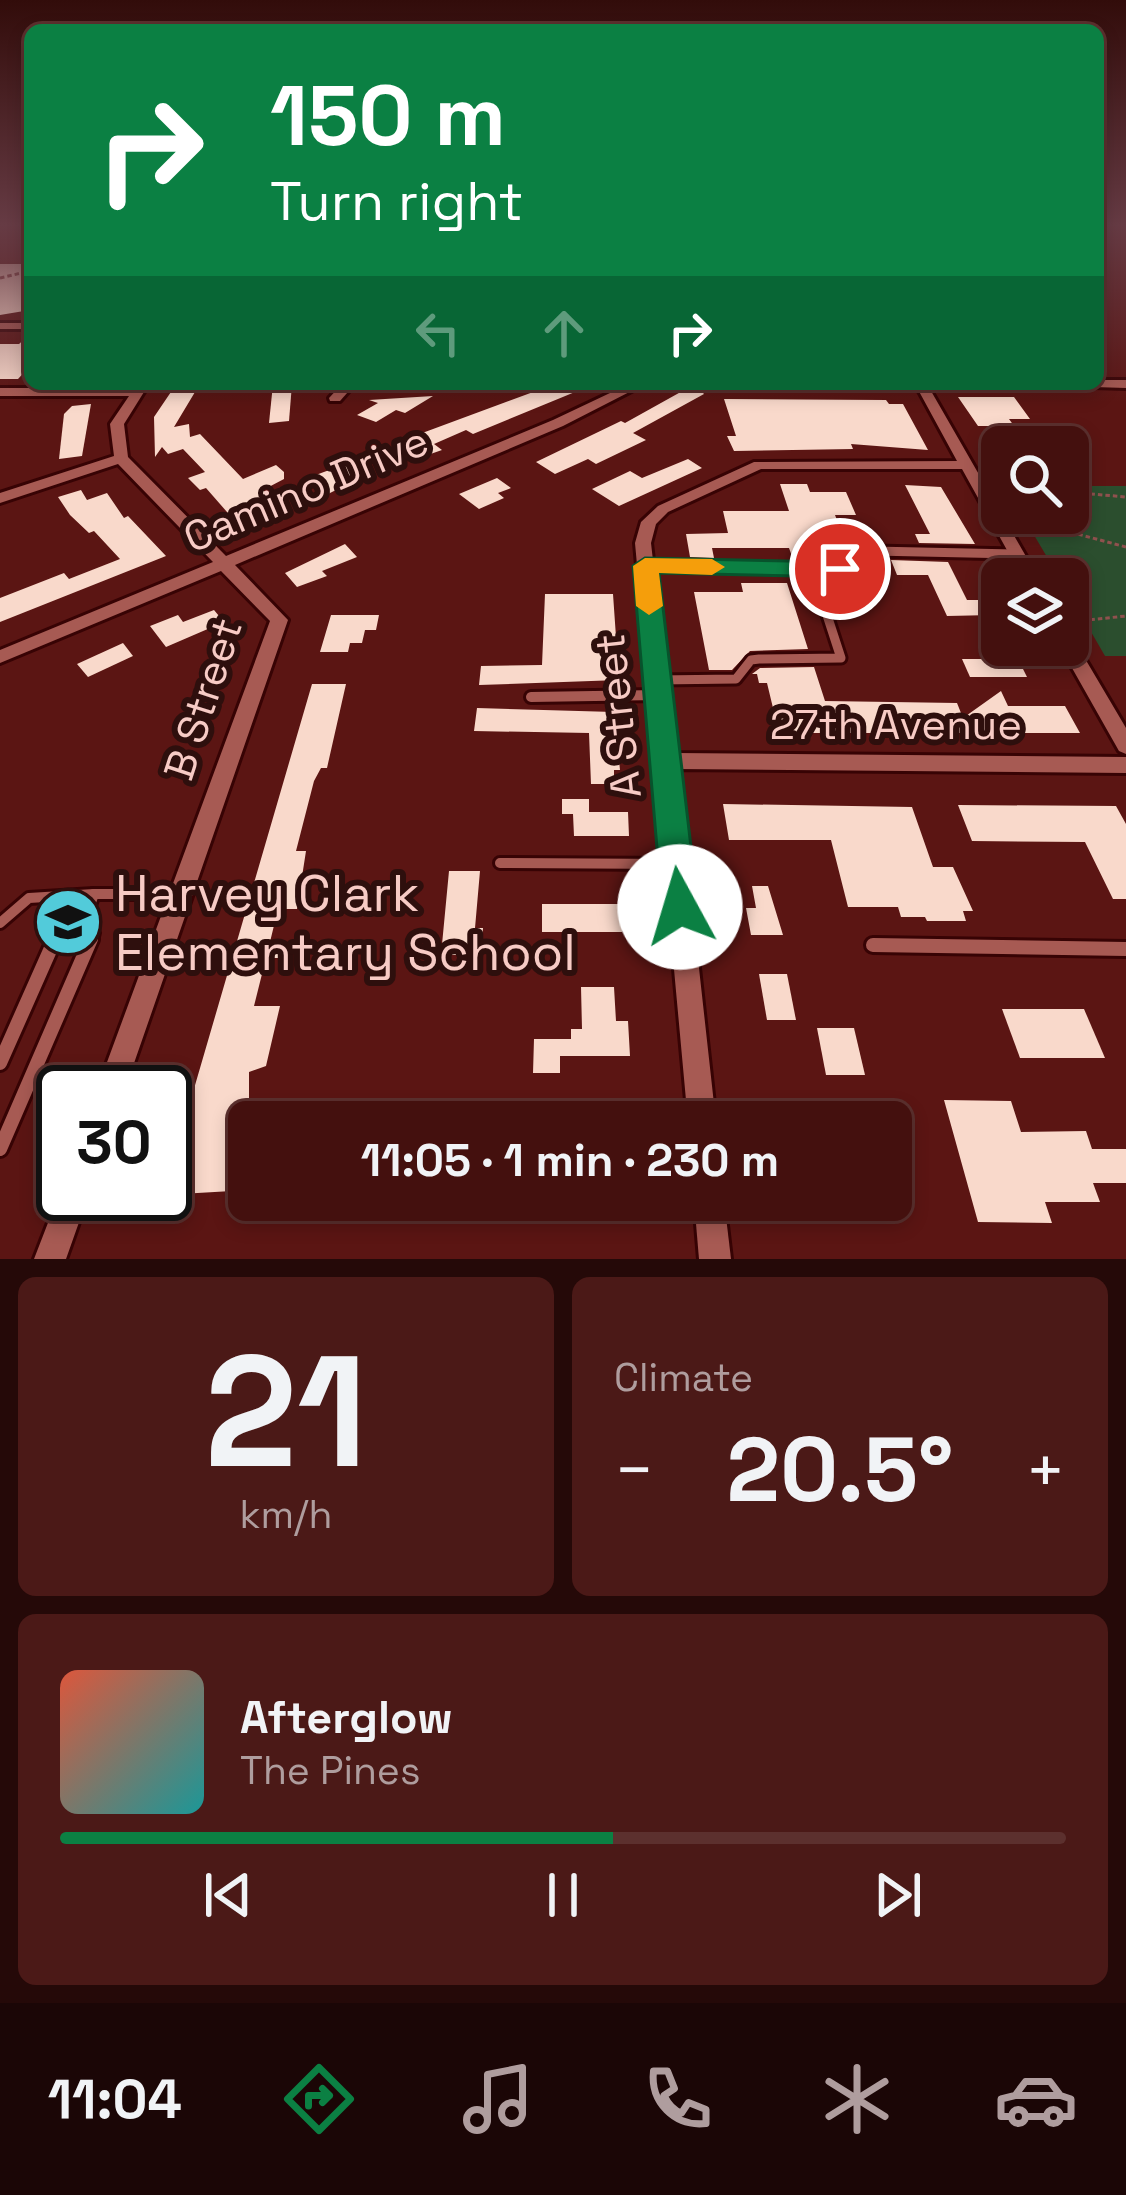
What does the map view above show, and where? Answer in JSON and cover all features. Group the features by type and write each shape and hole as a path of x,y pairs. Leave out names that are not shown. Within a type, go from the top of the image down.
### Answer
{"street":[{"path":"0,392 70,390"},
{"path":"0,498 121,458 117,424 139,390"},
{"path":"334,398 343,390"},
{"name":"Camino Drive","path":"0,657 627,390"},
{"path":"924,390 1018,558"},
{"name":"B Street","path":"120,1065 280,620 121,458"},
{"name":"A Street","path":"699,1101 643,543 649,522 714,484 759,465 966,465"},
{"path":"1081,666 1126,746"},
{"name":"27th Avenue","path":"665,761 1126,765"},
{"path":"50,1259 64,1221"},
{"path":"712,1221 715,1259"}],"lane":[{"path":"645,566 868,570 873,551 1016,554"},
{"path":"531,697 736,679 752,660 759,659 841,658 812,569"},
{"path":"500,863 676,864"},
{"path":"0,923 22,900 47,894 181,895"},
{"path":"0,1063 59,932 86,916 94,894"},
{"path":"0,1149 94,933 86,916"},
{"path":"873,946 1126,949"}],"path":[{"path":"1089,494 1126,497"},
{"path":"1077,534 1126,547"},
{"path":"1089,620 1126,616"}],"green space":[{"path":"1089,486 1126,486 1126,656 1105,656 1089,628 1089,558 1048,558 1033,534 1089,534"}],"building":[{"path":"0,284 24,284 24,311 0,315"},
{"path":"24,339 24,372 18,379 0,379 0,344"},
{"path":"172,390 195,392 174,427 189,424 190,437 200,434 243,479 276,465 284,479 263,490 285,510 241,528 206,488 200,490 188,478 205,472 183,449 168,454 162,447 155,457 154,417"},
{"path":"272,390 292,390 289,421 269,423"},
{"path":"539,390 580,390 473,434 466,430 434,444 442,450 419,458 398,442"},
{"path":"684,390 704,394 633,433 646,440 596,464 588,459 555,474 536,462 621,421"},
{"path":"433,396 405,413 396,410 376,422 357,415 378,403 369,400"},
{"path":"958,397 1014,397 1030,419 1009,419 1014,426 978,426"},
{"path":"724,399 903,404 928,450 851,444 853,449 734,451 727,436 736,436"},
{"path":"91,404 82,456 59,459 64,414 72,406"},
{"path":"359,459 372,472 328,494 305,479"},
{"path":"688,459 702,468 619,506 592,489 630,471 642,478"},
{"path":"497,478 511,488 498,493 504,498 479,509 459,494"},
{"path":"780,484 807,484 810,492 846,492 856,515 835,515 853,561 793,559 789,548 712,548 714,558 690,557 686,534 728,533 723,511 789,511"},
{"path":"905,485 941,487 975,544 919,543 915,534 930,534"},
{"path":"81,490 87,500 107,493 124,518 128,516 166,556 0,622 0,598 64,573 69,579 120,559 94,531 89,533 70,515 58,497"},
{"path":"345,544 357,557 322,571 327,576 297,587 285,573"},
{"path":"891,560 948,562 967,600 981,600 981,615 947,616 928,575 897,575"},
{"path":"741,583 787,583 808,649 750,651 732,670 709,670 694,592 743,592"},
{"path":"545,594 613,594 619,680 479,685 481,666 542,665"},
{"path":"214,610 224,622 166,647 150,626 178,615 183,622"},
{"path":"331,615 379,615 376,630 365,630 362,643 350,643 348,652 320,652"},
{"path":"123,643 133,656 88,677 77,664"},
{"path":"962,659 981,659 981,666 1022,666 1027,677 970,677"},
{"path":"814,667 825,701 957,703 963,718 1001,691 1008,706 1065,706 1080,733 779,733 767,683 759,683 757,674 752,674 760,668"},
{"path":"312,684 346,684 327,768 321,768 314,781 296,851 306,851 297,909 278,909 270,942 283,942 279,958 266,958 254,1006 280,1006 266,1066 249,1072 249,1101 228,1101 228,1191 192,1193 192,1096"},
{"path":"477,708 614,712 620,770 614,770 614,784 591,784 589,733 474,731"},
{"path":"562,799 589,799 589,812 628,812 629,836 574,836 573,814 562,814"},
{"path":"723,804 912,807 933,867 953,867 973,911 963,911 966,921 927,921 925,917 901,917 898,907 848,907 831,840 729,840"},
{"path":"958,805 1116,806 1126,824 1126,899 1113,899 1085,842 972,841"},
{"path":"449,871 480,871 475,928 483,928 481,955 441,955"},
{"path":"752,886 768,886 783,935 751,935 746,908 756,908"},
{"path":"542,904 621,904 622,932 542,932"},
{"path":"759,974 787,974 796,1020 767,1020"},
{"path":"581,987 614,987 616,1021 628,1021 630,1056 560,1056 560,1073 533,1073 534,1039 571,1039 571,1029 582,1029"},
{"path":"1002,1009 1084,1009 1105,1058 1020,1058"},
{"path":"817,1028 854,1028 865,1075 826,1075"},
{"path":"944,1100 1011,1101 1021,1132 1086,1131 1092,1149 1126,1149 1126,1183 1093,1183 1100,1202 1045,1202 1052,1223 978,1222"}],"slow traffic":[{"path":"649,606 645,566 712,567"}],"place":[{"name":"Harvey Clark Elementary School","path":"68,922"}],"route":[{"path":"680,907 645,566 840,569"}]}
